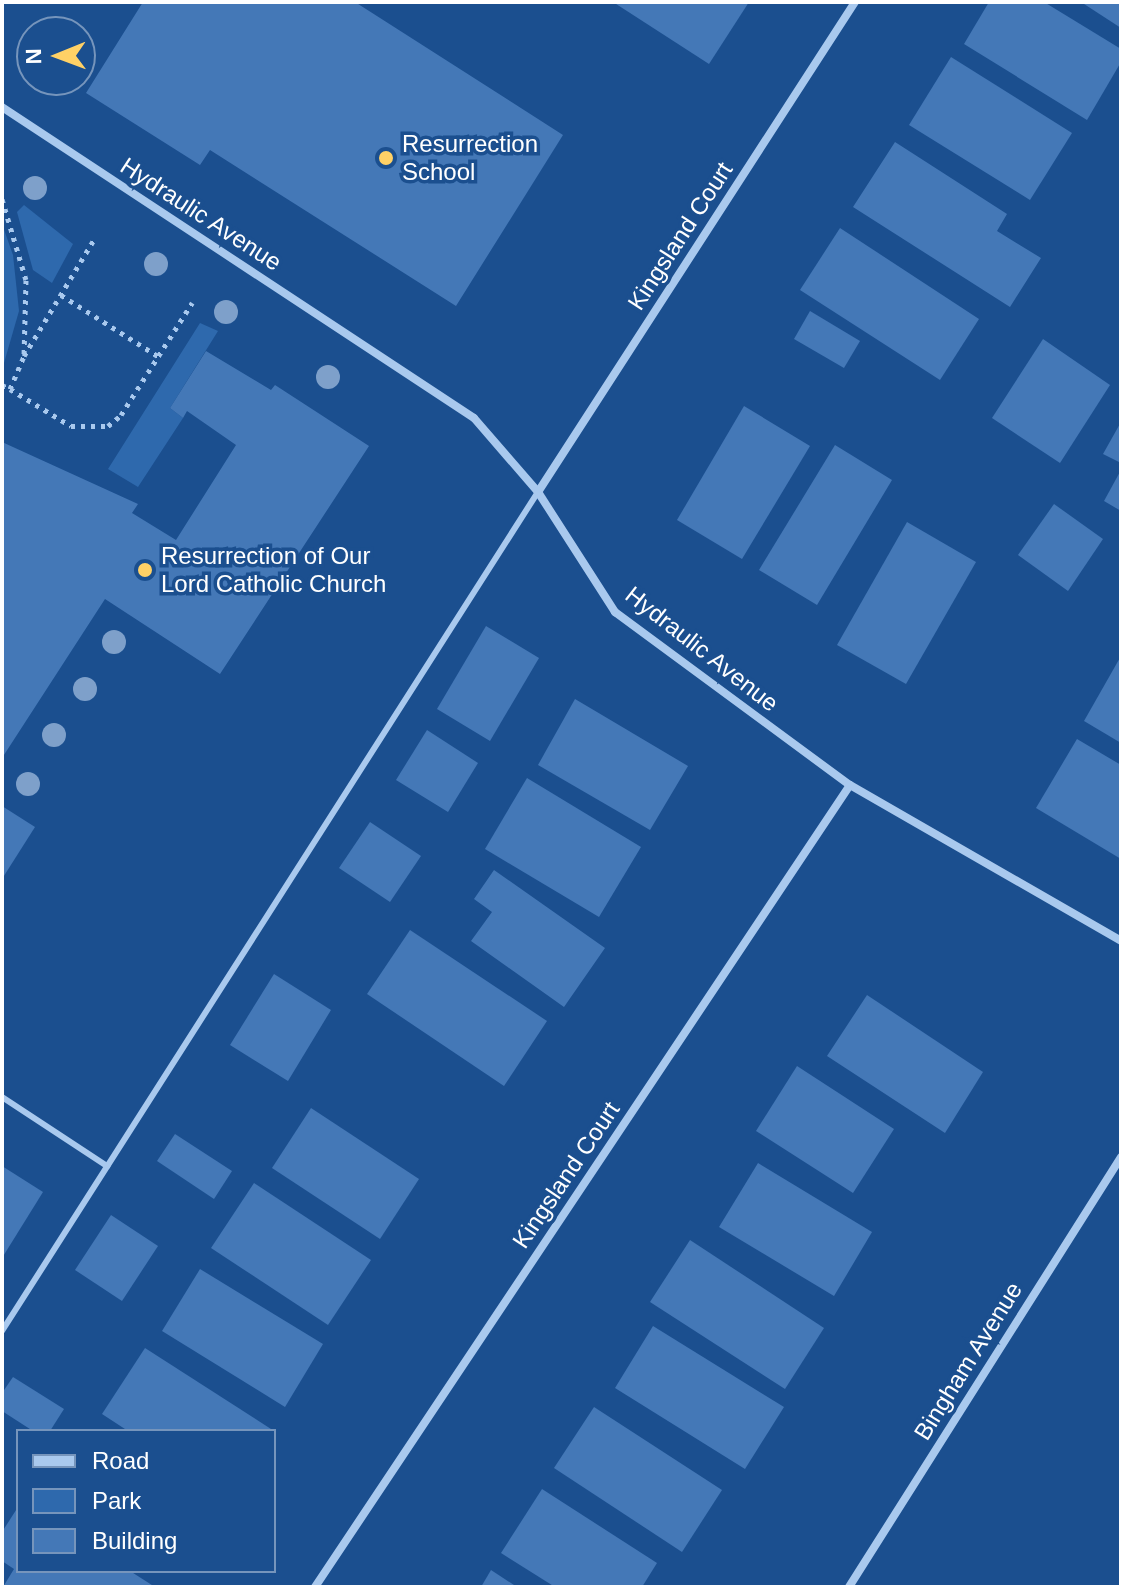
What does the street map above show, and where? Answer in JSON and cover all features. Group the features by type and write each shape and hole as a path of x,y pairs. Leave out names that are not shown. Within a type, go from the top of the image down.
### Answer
{"street":[{"name":"Kingsland Court","path":"538,492 855,2"},
{"name":"Hydraulic Avenue","path":"2,107 474,418 538,492 615,612 850,785 1121,941"},
{"name":"Kingsland Court","path":"315,1587 850,785"},
{"name":"Bingham Avenue","path":"849,1587 1121,1157"}],"lane":[{"path":"2,1331 538,492"},
{"path":"2,1097 107,1166"}],"path":[{"path":"2,199 26,280 29,317 24,356"},
{"path":"10,389 24,356 95,238"},
{"path":"60,295 158,356"},
{"path":"2,385 71,426 98,430 121,415 192,303"}],"green space":[{"path":"24,205 73,244 52,283 33,270 17,212"},
{"path":"2,224 13,255 19,311 2,370"},
{"path":"200,323 218,331 170,408 183,418 138,487 108,469"}],"building":[{"name":"Resurrection School","path":"143,2 355,2 563,135 456,306 210,150 200,165 91,96 96,96 96,77"},
{"path":"613,2 749,2 709,64"},
{"path":"989,2 1044,2 1121,49 1121,62 1087,120 964,44"},
{"path":"1081,2 1121,2 1121,28"},
{"path":"951,57 1072,133 1030,200 909,125"},
{"path":"895,142 1007,214 997,231 1041,258 1010,307 853,207"},
{"path":"840,228 979,319 940,380 800,290"},
{"path":"810,311 860,341 844,368 794,339"},
{"path":"1043,339 1110,385 1060,463 992,418"},
{"name":"Resurrection of Our Lord Catholic Church","path":"206,351 271,390 275,385 369,446 220,674 105,599 2,758 2,442 138,504 132,513 176,540 236,445 187,411 183,418 170,408"},
{"path":"744,406 810,446 742,559 677,520"},
{"path":"1121,422 1121,463 1103,454"},
{"path":"835,445 892,480 817,605 759,570"},
{"path":"1121,470 1121,511 1104,501"},
{"path":"1054,504 1103,539 1068,591 1018,555"},
{"path":"907,522 976,562 906,684 837,645"},
{"path":"486,626 539,658 490,741 437,709"},
{"path":"1121,656 1121,743 1084,721"},
{"path":"575,699 688,766 650,830 538,765"},
{"path":"427,730 478,763 448,812 396,780"},
{"path":"1077,739 1121,765 1121,859 1036,808"},
{"path":"527,778 641,847 599,917 485,849"},
{"path":"2,806 35,827 2,879"},
{"path":"370,822 421,856 390,902 339,868"},
{"path":"494,870 605,948 564,1007 471,941 492,912 474,899"},
{"path":"410,930 547,1021 504,1086 367,994"},
{"path":"274,974 331,1010 288,1081 230,1045"},
{"path":"867,995 983,1072 945,1133 827,1056"},
{"path":"797,1066 894,1129 853,1193 756,1131"},
{"path":"311,1108 419,1179 380,1239 272,1168"},
{"path":"175,1134 232,1171 214,1199 157,1161"},
{"path":"758,1163 872,1232 834,1296 719,1227"},
{"path":"2,1166 43,1192 2,1258"},
{"path":"254,1183 371,1260 328,1325 211,1248"},
{"path":"111,1215 158,1246 122,1301 75,1270"},
{"path":"690,1240 824,1328 785,1389 650,1302"},
{"path":"200,1269 323,1344 285,1407 162,1331"},
{"path":"653,1326 784,1407 745,1469 615,1388"},
{"path":"145,1348 271,1429 125,1429 102,1414"},
{"path":"13,1377 64,1409 51,1429 30,1429 2,1411 2,1393"},
{"path":"594,1407 722,1490 682,1552 554,1468"},
{"path":"542,1489 657,1563 642,1587 555,1587 501,1553"},
{"path":"16,1510 16,1573 133,1573 155,1587 3,1587 14,1569 2,1561 2,1532"},
{"path":"491,1570 517,1587 481,1587"}],"place":[{"name":"Resurrection School","path":"386,158"},
{"name":"Resurrection of Our Lord Catholic Church","path":"145,570"}]}
